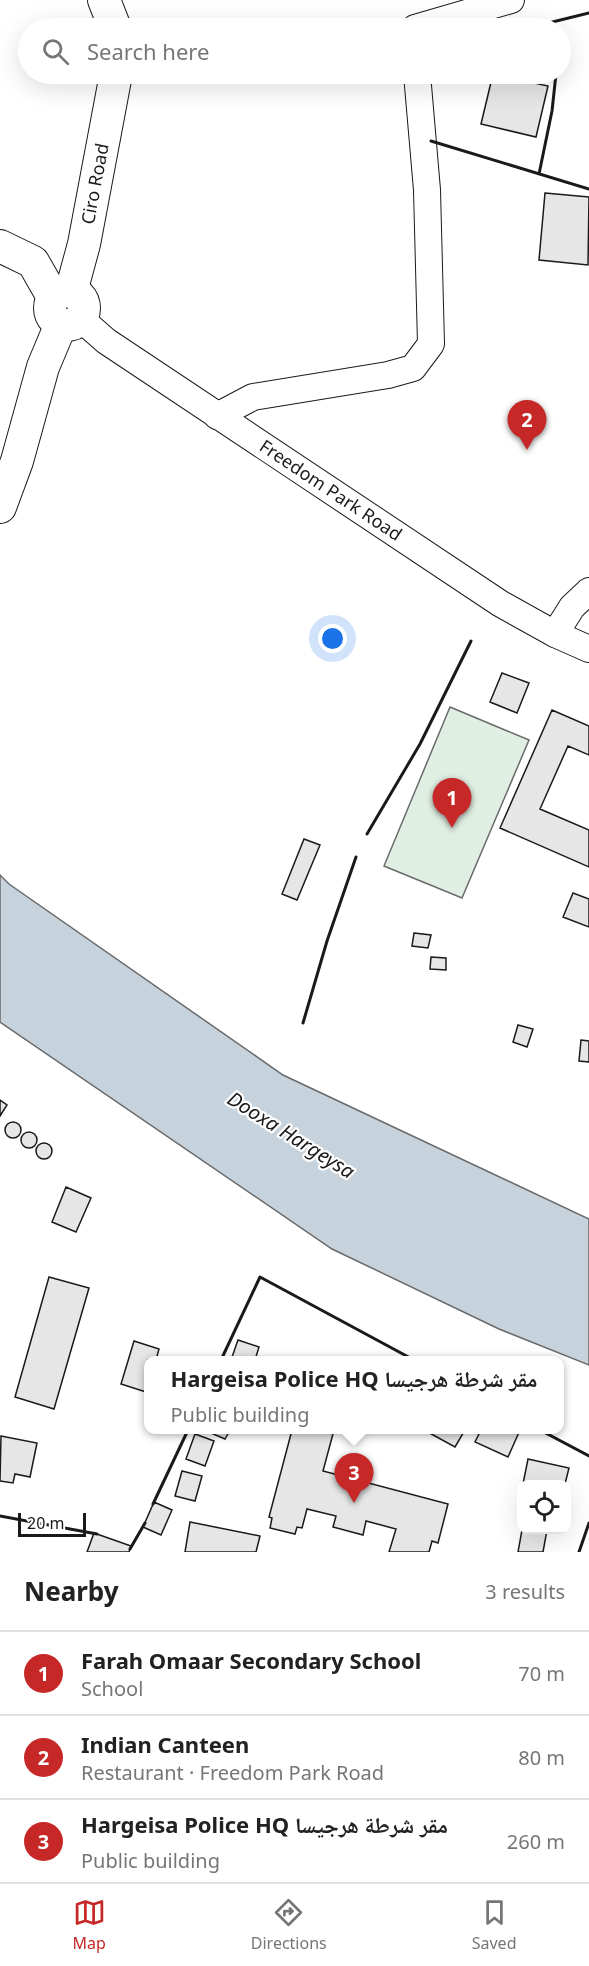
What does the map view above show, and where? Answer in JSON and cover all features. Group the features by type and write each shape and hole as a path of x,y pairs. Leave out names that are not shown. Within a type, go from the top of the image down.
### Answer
{"main road":[{"path":"104,0 111,18"},
{"name":"Ciro Road","path":"0,507 17,460 43,367 66,308 84,244 114,84"},
{"path":"0,246 33,262 66,308"}],"street":[{"path":"449,18 511,0"},
{"path":"217,416 253,397 388,375 413,368 431,344 427,190 418,84"},
{"name":"Freedom Park Road","path":"66,308 106,341 501,604 555,634 589,649"},
{"path":"555,634 572,608 589,591"}],"green space":[{"path":"450,707 529,740 462,898 384,866"}],"water":[{"name":"Dooxa Hargeysa","path":"0,875 9,884 283,1075 589,1219 589,1365 499,1329 332,1249 0,1022"}],"building":[{"path":"491,84 548,86 536,137 481,124"},
{"path":"545,193 589,197 588,265 539,260"},
{"path":"502,673 529,683 517,713 490,702"},
{"path":"552,710 589,726 589,755 568,746 540,809 589,830 589,867 500,828"},
{"path":"304,839 320,845 297,900 282,894"},
{"path":"573,893 589,899 589,927 563,917"},
{"path":"414,933 431,935 428,948 412,946"},
{"path":"431,957 446,958 446,970 430,969"},
{"path":"518,1025 533,1029 527,1047 513,1042"},
{"path":"581,1040 589,1041 589,1062 579,1061"},
{"path":"0,1100 7,1105 0,1116"},
{"path":"10,1122 16,1122 21,1130 19,1136 10,1138 5,1133 5,1127"},
{"path":"26,1132 32,1132 37,1140 35,1146 26,1148 21,1143 21,1137"},
{"path":"41,1143 47,1143 52,1151 50,1157 41,1159 36,1154 36,1148"},
{"path":"66,1187 91,1198 76,1232 52,1222"},
{"path":"49,1277 89,1288 54,1409 15,1397"},
{"path":"238,1340 259,1347 256,1356 232,1356"},
{"path":"134,1341 159,1349 157,1356 144,1356 144,1391 121,1384"},
{"path":"195,1434 214,1441 205,1466 186,1459"},
{"path":"213,1434 228,1434 225,1439"},
{"path":"291,1434 333,1434 323,1471 448,1504 438,1543 432,1541 429,1552 389,1552 396,1529 366,1521 363,1535 333,1527 336,1516 307,1509 302,1528 297,1527 295,1534 270,1528 272,1518 269,1517"},
{"path":"431,1434 463,1434 455,1447"},
{"path":"479,1434 518,1434 508,1457 475,1442"},
{"path":"1,1436 37,1443 30,1477 15,1474 13,1483 0,1481"},
{"path":"528,1459 569,1468 566,1480 524,1480"},
{"path":"182,1471 202,1476 195,1501 175,1496"},
{"path":"154,1502 172,1510 161,1535 143,1527"},
{"path":"190,1522 260,1536 256,1552 185,1552"},
{"path":"94,1533 131,1546 129,1552 87,1552"},
{"path":"521,1534 546,1534 543,1552 518,1552"}],"wall":[{"path":"569,18 589,13"},
{"path":"539,174 552,111 555,84"},
{"path":"431,141 589,189"},
{"path":"367,834 420,744 471,641"},
{"path":"303,1023 327,941 356,857"},
{"path":"223,1356 260,1277 407,1356"},
{"path":"153,1504 186,1434"},
{"path":"548,1434 589,1456"},
{"path":"0,1516 97,1534"},
{"path":"130,1549 145,1523"},
{"path":"579,1552 589,1523"}],"place":[{"name":"Indian Canteen","path":"527,450"},
{"name":"Farah Omaar Secondary School","path":"452,828"},
{"name":"Hargeisa Police HQ مقر شرطة هرجيسا","path":"354,1503"}]}
